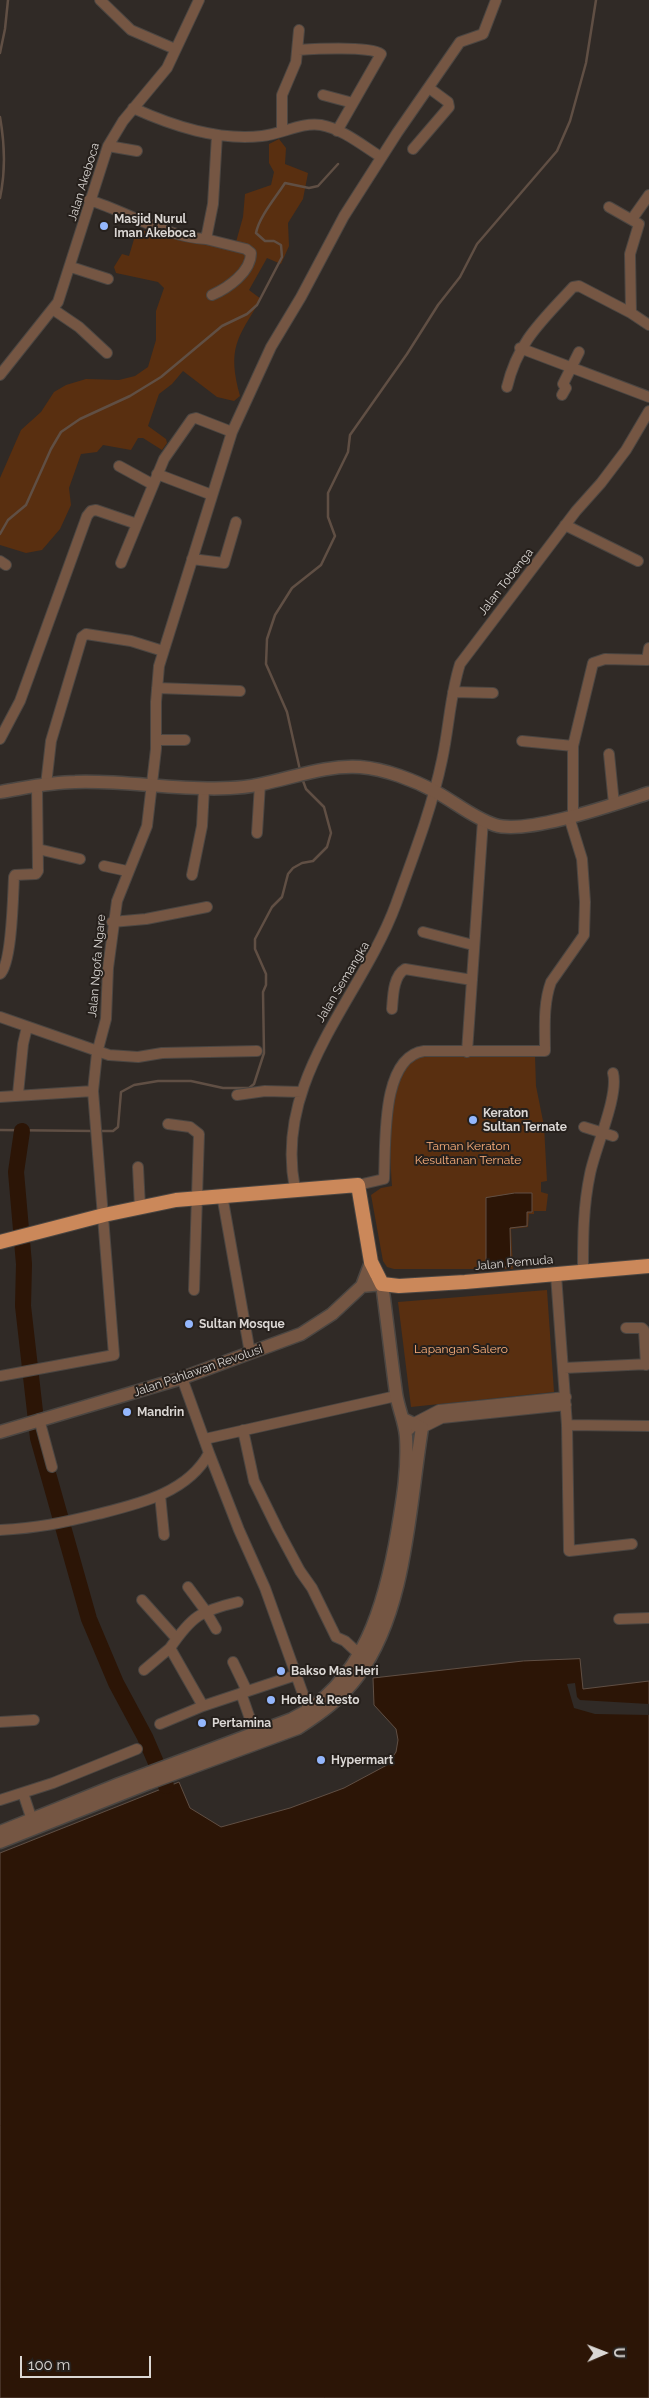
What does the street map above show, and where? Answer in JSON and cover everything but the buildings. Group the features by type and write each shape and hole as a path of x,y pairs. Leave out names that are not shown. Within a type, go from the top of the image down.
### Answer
{"highway":[{"path":"0,1242 24,1234 140,1206 222,1195 358,1185 371,1262 382,1284"},
{"name":"Jalan Pemuda","path":"382,1284 399,1286 437,1284 649,1266"}],"street":[{"path":"100,0 130,30 175,49"},
{"name":"Jalan Akeboca","path":"0,375 54,310 71,267 89,200 108,146 116,130 167,68 198,0"},
{"name":"Jalan Ngofa Ngare","path":"104,1214 93,1092 97,1053 106,1019 112,922 117,901 147,826 156,740 156,688 163,651 232,432 270,347 301,297 344,216 460,42 483,34 496,0"},
{"path":"282,132 282,95 295,68 299,30"},
{"path":"298,50 346,49 380,52 381,57 337,130"},
{"path":"413,149 449,107 448,102 429,88"},
{"path":"323,95 354,103"},
{"path":"133,108 175,124 216,134 260,136 315,124 337,130 382,157"},
{"path":"206,239 213,204 216,134"},
{"path":"108,146 137,151"},
{"path":"632,219 649,195"},
{"path":"89,200 110,206 179,236 206,239 246,249 251,253 251,258 244,270 234,282 212,295"},
{"path":"609,207 639,224 630,254 631,313"},
{"path":"71,267 108,279"},
{"path":"507,387 520,348 576,286 631,313 649,325"},
{"path":"54,310 79,327 107,353"},
{"path":"520,348 649,397"},
{"path":"562,395 566,388 563,384 579,352"},
{"name":"Jalan Tobenga","path":"435,791 448,733 453,692 460,664 565,525 601,483 648,416"},
{"path":"121,563 157,474 177,439 194,418 232,432"},
{"path":"119,466 152,484"},
{"path":"157,474 212,495"},
{"path":"0,739 20,701 86,516 91,511 96,510 137,524"},
{"path":"192,559 224,563 236,522"},
{"path":"565,525 638,561"},
{"path":"0,974 6,965 14,877 15,875 37,873 41,785 51,741 82,637 86,634 107,636 163,651"},
{"path":"358,1185 384,1179 388,1108 394,1082 403,1063 415,1052 545,1051 545,1008 548,989 582,940 585,929 582,859 571,817 573,746 592,663 604,659 648,660 649,648"},
{"path":"156,688 240,691"},
{"path":"453,692 494,693"},
{"path":"156,740 185,740"},
{"path":"522,741 573,746"},
{"path":"609,754 614,804"},
{"path":"0,792 41,785 75,782 230,788 260,784 320,770 361,767 404,778 435,791 483,820 497,826 516,828 571,817 649,793"},
{"path":"257,833 260,784"},
{"path":"192,875 200,841 204,788"},
{"name":"Jalan Semangka","path":"295,1189 294,1138 296,1111 302,1092 329,1030 379,945 396,903 435,791"},
{"path":"467,1052 483,820"},
{"path":"38,849 80,859"},
{"path":"104,866 128,871"},
{"path":"112,922 146,919 208,907"},
{"path":"423,932 474,945"},
{"path":"392,1009 396,984 401,972 405,969 472,980"},
{"path":"0,1017 97,1053 138,1057 162,1053 257,1050"},
{"path":"18,1094 23,1044 27,1027"},
{"path":"582,1271 586,1196 601,1133 615,1088 613,1073"},
{"path":"237,1095 265,1091 302,1092"},
{"path":"0,1097 18,1094 93,1092"},
{"path":"168,1124 190,1127 199,1134 194,1290"},
{"path":"584,1127 613,1136"},
{"path":"138,1167 140,1206"},
{"path":"222,1195 250,1354"},
{"path":"0,1376 114,1355 104,1214"},
{"path":"174,1769 255,1733 294,1724 330,1694 380,1639 396,1591 413,1423 396,1396 382,1284 362,1286 371,1262"},
{"path":"556,1274 566,1401 569,1551 632,1544"},
{"name":"Jalan Pahlawan Revolusi","path":"0,1432 182,1378 301,1334 320,1324 362,1286"},
{"path":"564,1368 648,1364 644,1330 642,1328 626,1328"},
{"path":"182,1378 236,1521 265,1588 309,1711"},
{"path":"205,1439 396,1396"},
{"path":"0,1832 294,1724 335,1702 360,1660 372,1630 393,1559 405,1491 406,1436 413,1423 439,1410 566,1401"},
{"path":"36,1420 52,1467"},
{"path":"567,1425 649,1426"},
{"path":"243,1430 254,1481 278,1530 300,1571 312,1588 331,1630 336,1637 345,1641 360,1660"},
{"path":"0,1530 56,1525 133,1506 160,1495 190,1475 210,1453"},
{"path":"160,1495 164,1535"},
{"path":"188,1587 206,1610 216,1629"},
{"path":"142,1600 176,1638"},
{"path":"144,1670 170,1648 185,1625 206,1610 238,1602"},
{"path":"619,1619 649,1618"},
{"path":"170,1648 203,1706"},
{"path":"233,1662 244,1692 255,1733"},
{"path":"160,1724 203,1706 296,1675"},
{"path":"0,1722 34,1720"},
{"path":"0,1800 137,1749"},
{"path":"0,1842 148,1779"},
{"path":"23,1793 32,1820"}],"green space":[{"path":"279,139 286,148 285,164 308,173 303,199 288,223 289,246 281,264 267,258 249,290 261,299 240,335 237,344 234,366 240,396 234,401 217,397 183,371 172,384 159,394 148,426 166,439 167,443 162,450 143,438 138,438 131,450 103,445 97,452 81,454 69,488 71,505 60,529 42,550 26,553 0,545 0,478 21,430 41,412 54,392 66,385 86,379 119,380 135,376 148,367 156,340 156,311 164,288 158,282 116,273 114,267 122,254 129,256 137,229 177,239 236,242 243,217 245,194 271,185 274,172 269,163 269,144"},
{"name":"Taman Keraton Kesultanan Ternate","path":"417,1055 535,1056 536,1086 544,1126 547,1181 541,1182 541,1192 548,1194 546,1211 534,1211 534,1214 529,1214 528,1227 511,1229 513,1269 394,1269 387,1267 383,1261 371,1195 381,1188 392,1186 390,1126 394,1096 404,1070"},
{"name":"Lapangan Salero","path":"547,1290 554,1392 411,1407 398,1302"}],"shaded area":[{"path":"515,1193 532,1193 532,1212 527,1212 527,1226 510,1228 511,1267 491,1267 490,1262 486,1261 486,1198"},
{"path":"580,1659 583,1689 649,1681 649,2398 0,2398 0,1853 179,1782 190,1808 221,1827 290,1808 344,1788 387,1765 396,1752 398,1740 396,1729 374,1705 373,1678 523,1661"}],"pier":[{"path":"575,1683 577,1697 580,1700 649,1704 649,1715 595,1714 574,1708 567,1684"}],"waterway":[{"path":"0,53 8,0"},
{"path":"300,770 287,712 266,664 267,639 275,615 292,588 321,565 335,536 328,517 328,493 348,452 350,435 407,354 438,305 460,277 477,244 557,151 570,121 586,63 596,0"},
{"path":"0,117 4,158 0,198"},
{"path":"0,534 8,520 26,505 51,449 61,432 80,419 130,396 161,377 222,326 247,314 257,305 282,257 281,245 274,241 265,241 256,233 264,214 285,183 309,188 318,186 338,164"},
{"path":"99,1131 113,1131 118,1127 121,1092 134,1085 158,1081 191,1081 223,1088 249,1088 254,1084 264,1053 263,992 266,985 266,974 255,949 255,939 272,907 282,897 288,874 293,868 302,863 313,861 327,847 331,833 324,807 306,789 302,778"},
{"path":"0,1130 93,1131"},
{"path":"22,1131 16,1172 24,1264 23,1306 38,1438 89,1619 116,1683 145,1737 166,1786"}],"place":[{"name":"Masjid Nurul Iman Akeboca","path":"104,226"},
{"name":"Keraton Sultan Ternate","path":"473,1120"},
{"name":"Sultan Mosque","path":"189,1324"},
{"name":"Mandrin","path":"127,1412"},
{"name":"Bakso Mas Heri","path":"281,1671"},
{"name":"Hotel & Resto","path":"271,1700"},
{"name":"Pertamina","path":"202,1723"},
{"name":"Hypermart","path":"321,1760"}]}
